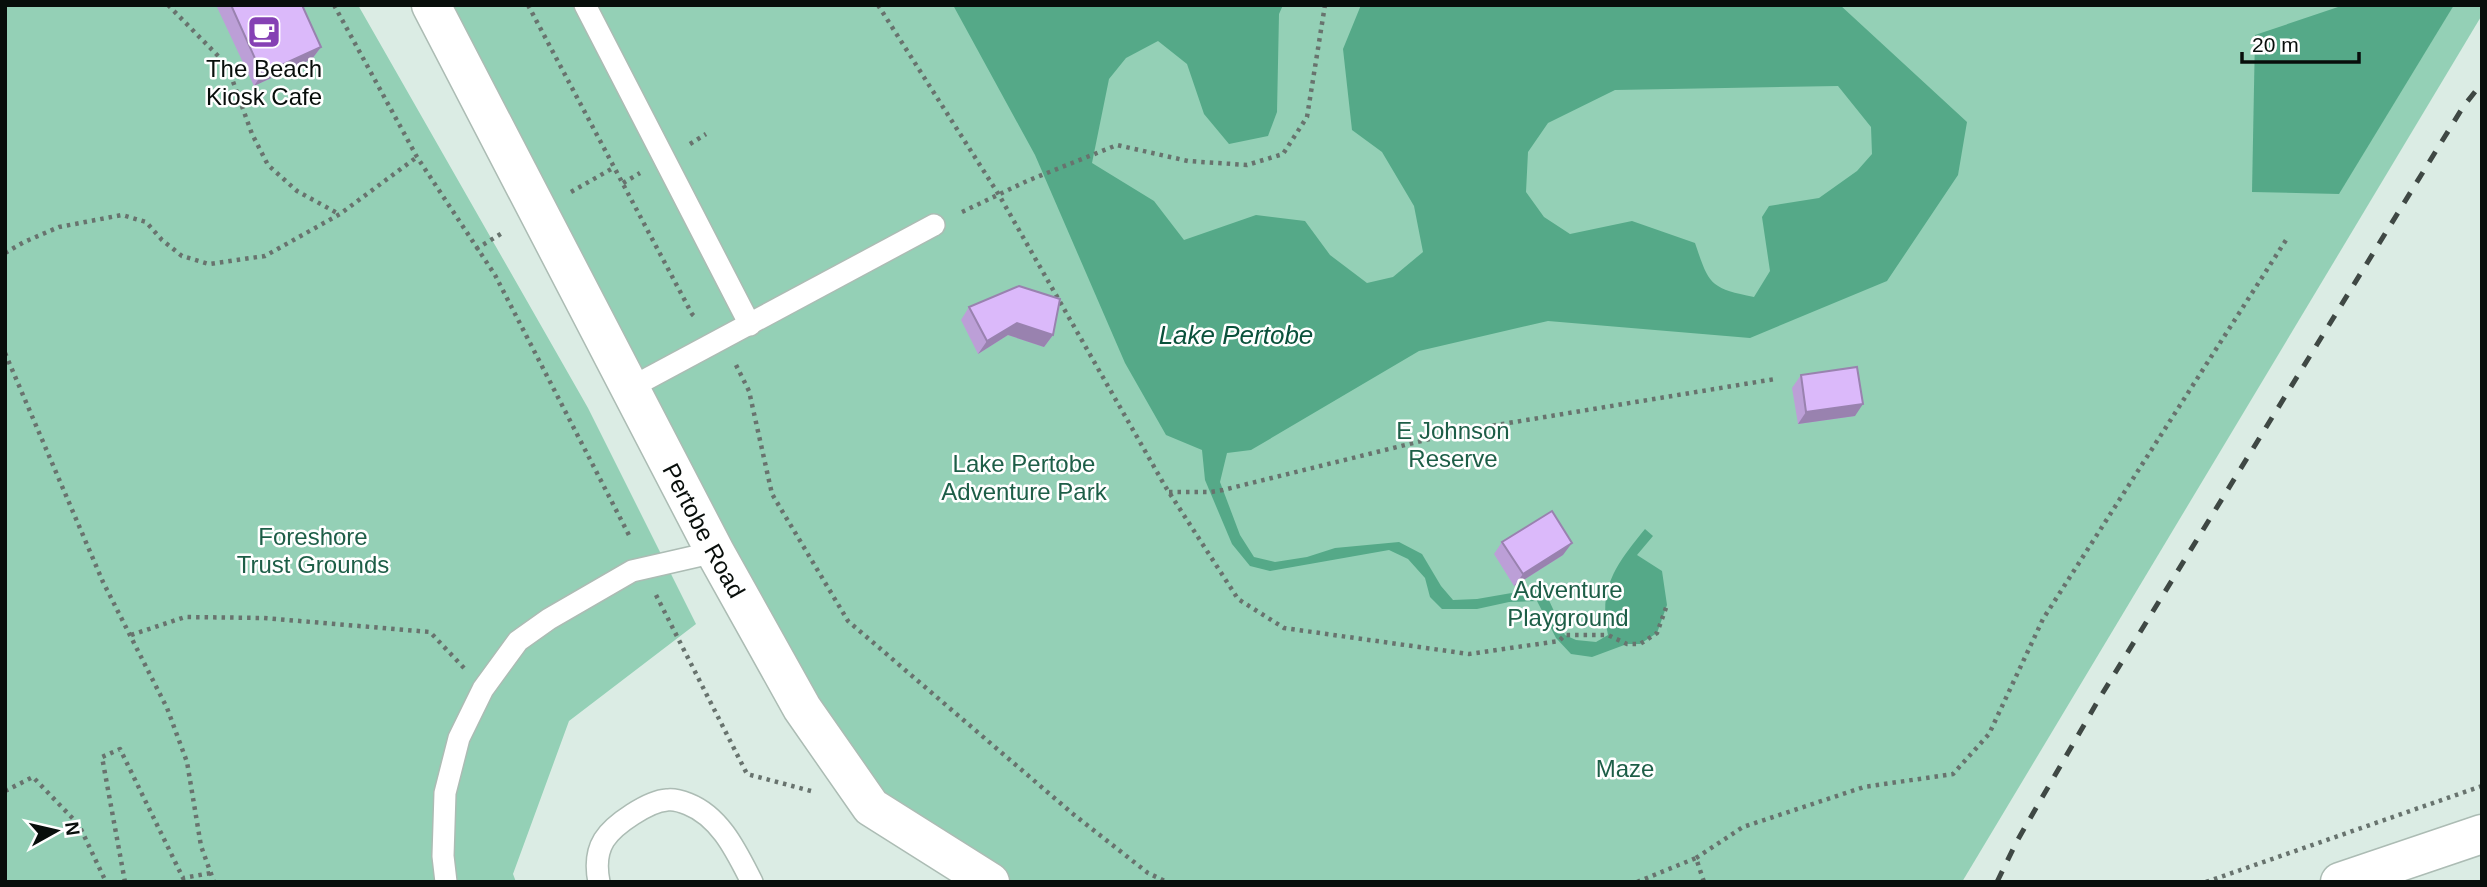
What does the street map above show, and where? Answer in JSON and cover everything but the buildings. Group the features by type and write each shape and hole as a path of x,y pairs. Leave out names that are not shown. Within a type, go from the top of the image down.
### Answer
{"street":[{"name":"Pertobe Road","path":"406,5 489,117"},
{"name":"Pertobe Road","path":"431,5 715,552 802,708 871,807 990,882"},
{"path":"2340,882 2482,834"}],"lane":[{"path":"585,5 750,325"},
{"path":"630,388 934,225"},
{"path":"446,882 443,856 445,793 458,738 483,689 518,641 549,619 632,571 715,552"},
{"path":"599,882 596,864 604,840 623,820 666,800 687,803 710,817 734,846 752,882"}],"path":[{"path":"168,5 227,65 252,134 268,165 297,191 340,214"},
{"path":"334,5 417,157 495,275 646,568 655,595 747,774 871,807"},
{"path":"528,5 692,314 724,338 749,391 772,494 848,621 1073,814 1148,873 1167,882"},
{"path":"878,5 999,195 1169,492 1238,599 1284,628 1469,654 1559,641 1564,635 1608,635 1627,644 1640,644 1657,633 1667,605"},
{"path":"934,225 1027,181 1117,145 1188,161 1247,165 1283,154 1307,117 1325,5"},
{"path":"5,253 59,227 122,215 146,222 162,240 182,256 209,264 265,256 340,214 417,157"},
{"path":"1637,882 1696,858 1743,827 1864,787 1953,774 1989,734 2043,619 2286,240"},
{"path":"5,353 103,582 167,708 187,762 201,846 214,882"},
{"path":"1169,492 1223,490 1466,430 1775,379"},
{"path":"131,635 185,617 264,618 430,632 483,689"},
{"path":"125,882 102,757 120,749 183,878 211,873"},
{"path":"5,791 33,777 79,825 106,882"},
{"path":"2206,882 2482,786"},
{"path":"1696,858 1704,882"}],"green space":[{"name":"Foreshore Trust Grounds","path":"5,5 358,5 588,408 696,624 569,721 513,874 516,882 5,882"},
{"name":"Adventure Playground","path":"421,5 2482,5 2482,15 1962,882 1005,882 935,862 755,661"}],"water":[{"name":"Lake Pertobe","path":"953,5 1283,5 1279,14 1277,112 1268,136 1229,144 1204,114 1187,64 1158,41 1126,58 1109,79 1092,163 1154,201 1184,240 1256,215 1305,221 1330,255 1367,283 1393,277 1423,252 1414,206 1382,152 1352,130 1343,49 1361,5 1840,5 1967,122 1958,175 1887,281 1750,338 1548,321 1419,351 1251,450 1227,453 1220,482 1240,535 1254,557 1275,562 1307,557 1335,548 1399,542 1422,554 1441,586 1453,600 1477,599 1534,589 1547,596 1565,635 1576,640 1596,642 1608,635 1605,603 1612,577 1645,529 1653,536 1637,555 1662,571 1667,605 1657,633 1640,644 1627,644 1592,657 1571,654 1556,638 1537,601 1509,602 1477,609 1442,609 1430,597 1425,578 1408,559 1389,550 1270,571 1250,566 1232,544 1205,480 1202,450 1166,435 1125,363 1035,155","holes":["1838,86 1871,127 1872,154 1857,171 1819,198 1769,206 1762,217 1770,271 1754,297 1728,291 1713,282 1695,243 1632,221 1570,234 1544,217 1526,192 1528,152 1548,123 1615,90"]},
{"path":"2344,5 2454,5 2339,194 2252,192 2255,35"}],"railway":[{"path":"1997,882 2017,841 2099,699 2463,107 2482,83"}],"place":[{"name":"The Beach Kiosk Cafe","path":"264,32"}],"park label":[{"name":"E Johnson Reserve","path":"1453,444"},
{"name":"Lake Pertobe Adventure Park","path":"1024,477"},
{"name":"Maze","path":"1625,768"}]}
